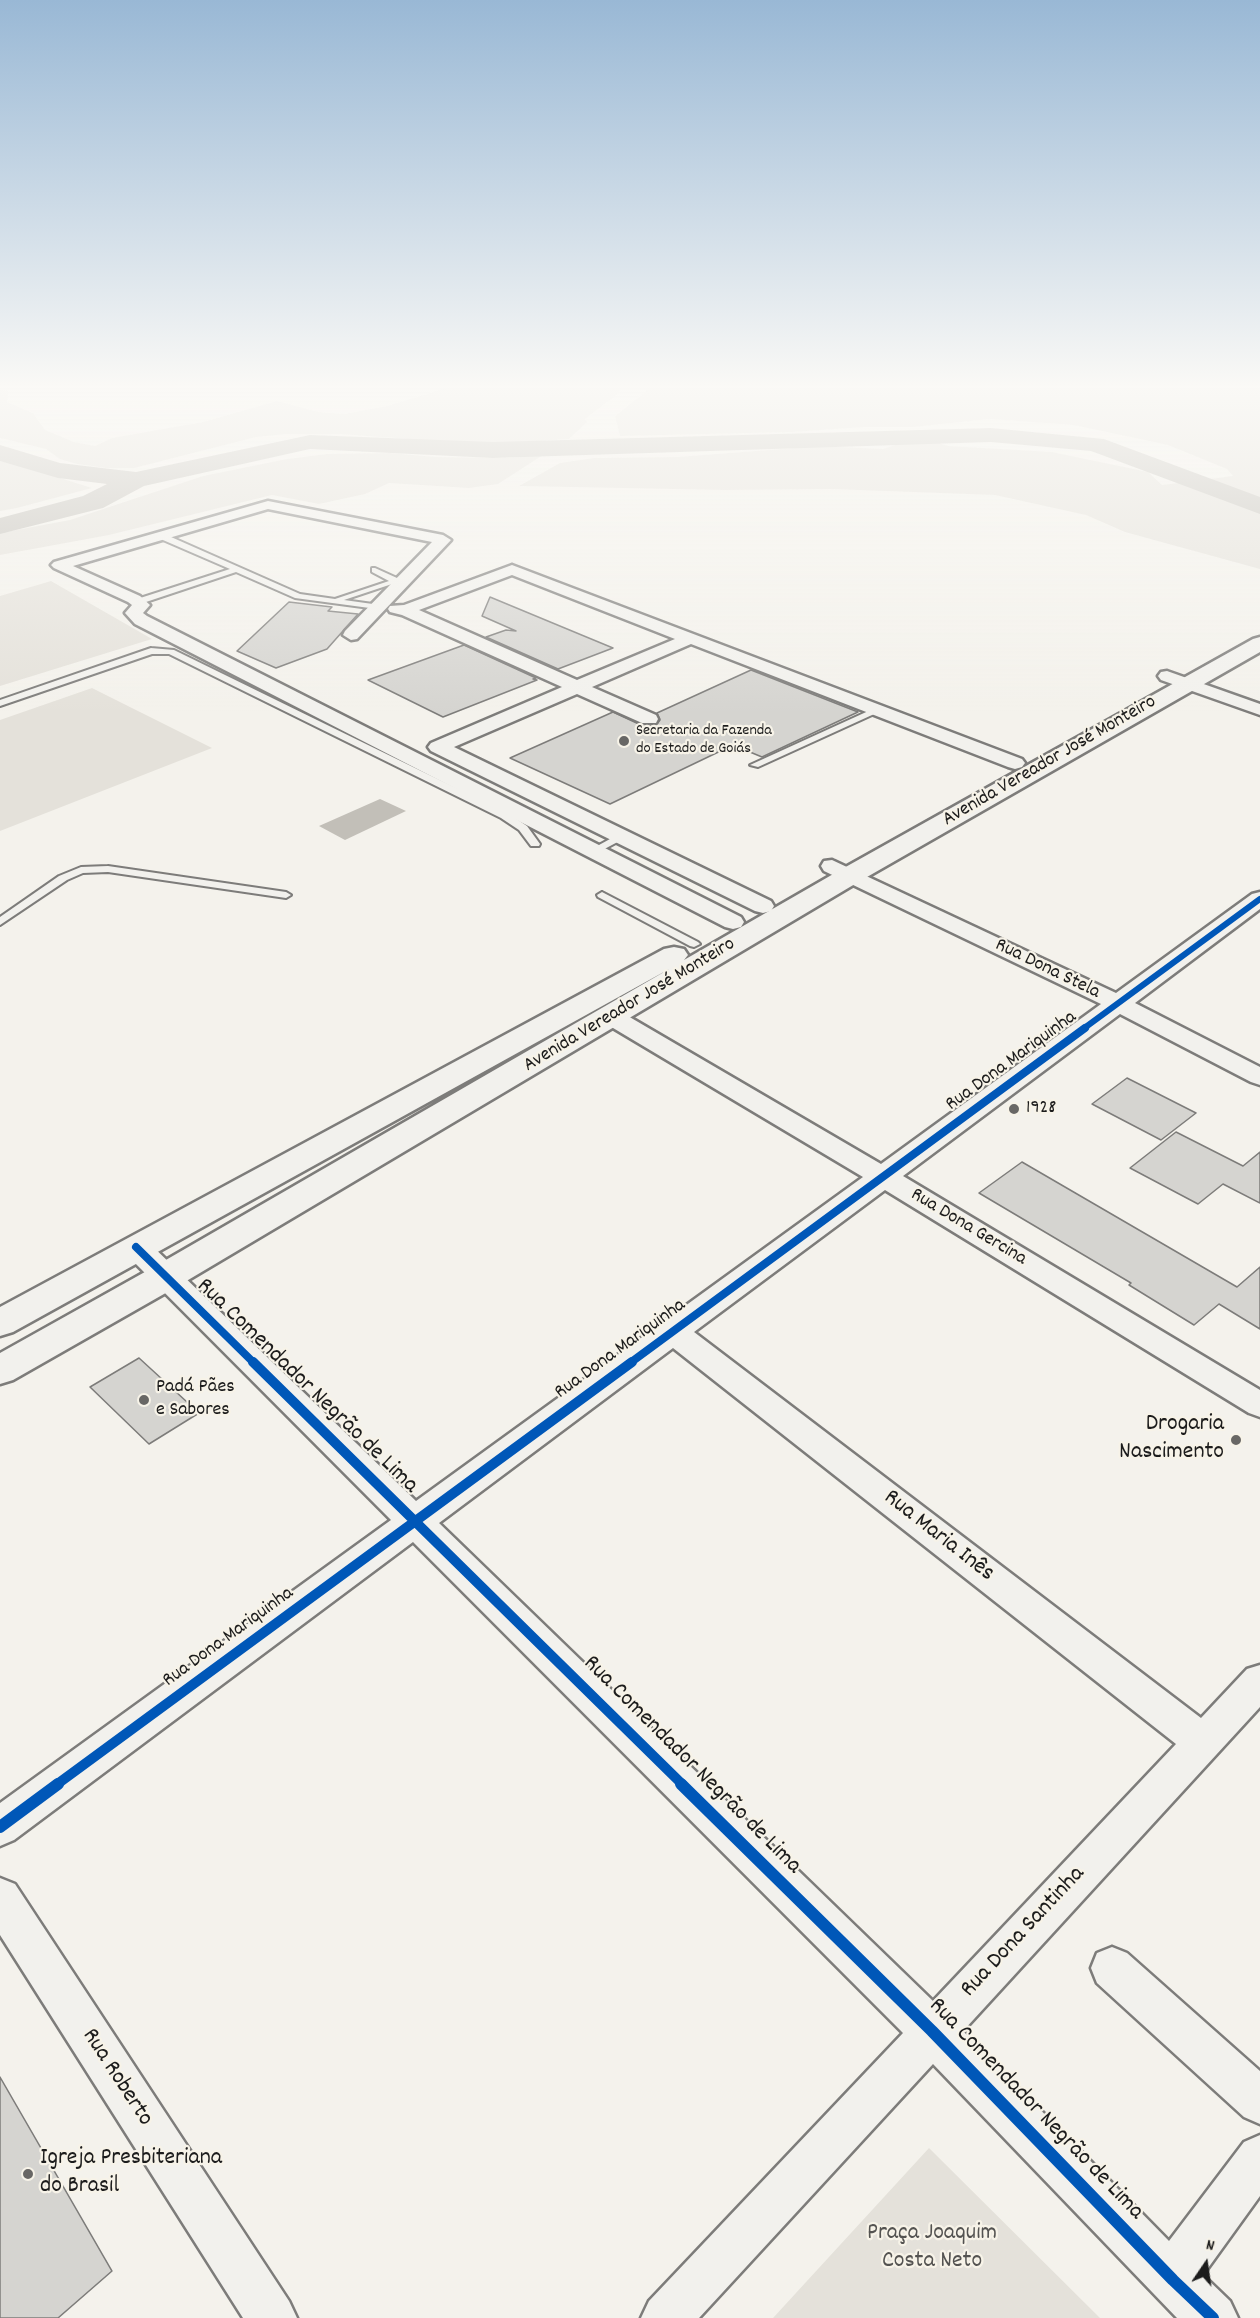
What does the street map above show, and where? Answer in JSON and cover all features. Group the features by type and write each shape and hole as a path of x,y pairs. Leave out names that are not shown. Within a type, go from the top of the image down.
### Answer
{"main road":[{"name":"Avenida Vereador José Monteiro","path":"0,1323 136,1246 763,906 842,871 1178,680 1260,622"},
{"name":"Avenida Vereador José Monteiro","path":"0,1370 165,1277 612,1017 1015,763 1178,680 1260,643"}],"street":[{"path":"351,635 401,579 443,540 268,505 59,565 142,605 134,613 141,620 734,922"},
{"path":"405,610 512,570 1015,763"},
{"path":"377,606 405,610 649,719"},
{"path":"691,638 438,747 763,906"},
{"path":"1178,680 1260,710"},
{"name":"Rua Dona Stela","path":"842,871 1119,1004 1260,1077"},
{"name":"Rua Dona Mariquinha","path":"0,1827 1260,899"},
{"name":"Rua Dona Gercina","path":"612,1017 884,1177 1260,1406"},
{"name":"Rua Comendador Negrão de Lima","path":"136,1246 932,2031 1173,2280 1213,2318"},
{"name":"Rua Maria Inês","path":"673,1332 1202,1742"},
{"name":"Rua Dona Santinha","path":"666,2318 1260,1681"},
{"name":"Rua Roberto","path":"0,1898 272,2318"},
{"path":"1112,1968 1260,2101"},
{"path":"1173,2280 1190,2252 1260,2158"}],"lane":[{"path":"159,535 298,596 377,606"},
{"path":"136,602 237,569"},
{"path":"375,570 401,579"},
{"path":"335,601 401,579"},
{"path":"0,703 151,651 171,651 505,816 523,828 535,843"},
{"path":"755,765 878,710"},
{"path":"593,851 621,836"},
{"path":"0,922 63,878 81,870 108,869 286,895"},
{"path":"602,896 694,944"}],"green space":[{"path":"0,497 58,497 17,508 0,511"},
{"path":"139,497 263,497 109,535 0,555 0,533 70,520"},
{"path":"283,497 350,497 319,504"},
{"path":"1005,497 1260,497 1260,569 1125,532 1086,515"},
{"path":"51,581 152,639 0,686 0,596"},
{"path":"92,688 212,748 0,831 0,720"},
{"name":"Praça Joaquim Costa Neto","path":"929,2148 1100,2318 773,2318"}],"shaded area":[{"path":"380,799 406,811 345,840 319,826"}],"building":[{"path":"490,597 613,648 558,669 486,637 506,630 516,631 482,616"},
{"path":"289,602 332,607 328,611 358,614 327,649 276,668 237,651"},
{"path":"464,645 537,680 443,717 368,680"},
{"name":"Secretaria da Fazenda do Estado de Goiás","path":"751,670 858,712 762,757 733,745 610,804 510,758 613,712 641,725 656,725 660,720 657,713"},
{"path":"1127,1078 1196,1113 1161,1140 1092,1104"},
{"path":"1176,1132 1243,1166 1260,1152 1260,1203 1223,1184 1198,1204 1130,1168"},
{"path":"1022,1162 1237,1287 1260,1267 1260,1329 1219,1304 1194,1325 1129,1285 1131,1283 979,1193"},
{"name":"Padá Pães e Sabores","path":"139,1358 199,1413 149,1444 90,1387"},
{"name":"Igreja Presbiteriana do Brasil","path":"0,2077 112,2271 58,2318 0,2318"}],"waterway":[{"path":"0,526 93,502 102,497"},
{"path":"1237,497 1260,506"}],"cycle path":[{"path":"0,1827 1260,899"},
{"path":"136,1247 932,2031 1173,2280 1213,2318"}],"place":[{"name":"Secretaria da Fazenda do Estado de Goiás","path":"624,741"},
{"name":"1928","path":"1014,1109"},
{"name":"Padá Pães e Sabores","path":"144,1400"},
{"name":"Drogaria Nascimento","path":"1236,1440"},
{"name":"Igreja Presbiteriana do Brasil","path":"28,2174"}]}
